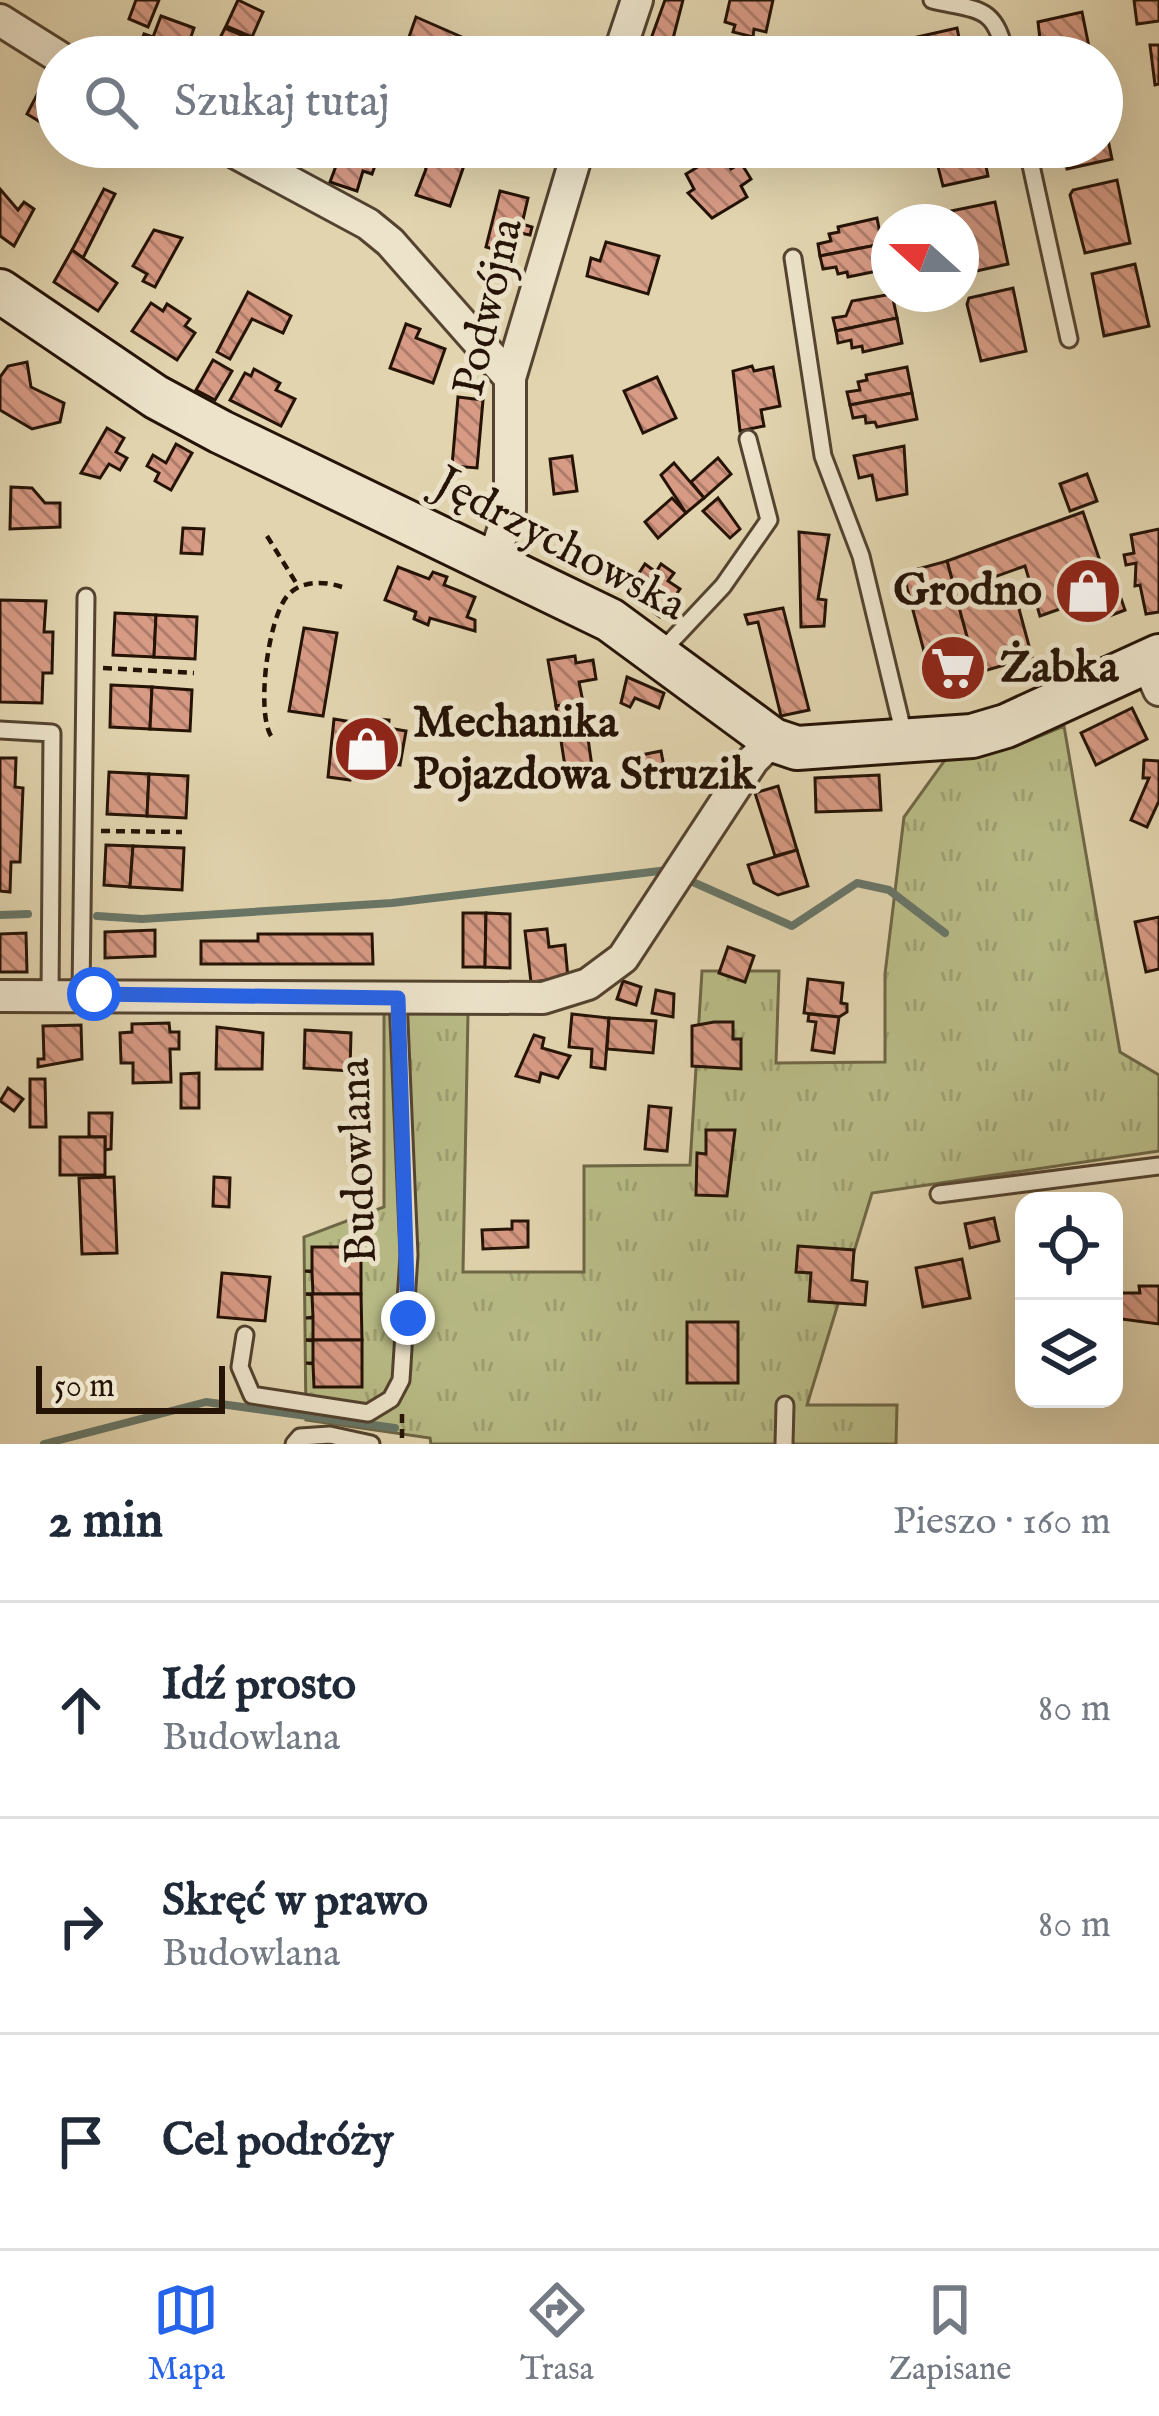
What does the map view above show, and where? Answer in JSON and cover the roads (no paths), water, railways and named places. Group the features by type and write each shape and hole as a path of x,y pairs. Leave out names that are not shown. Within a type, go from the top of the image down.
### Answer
{"main road":[{"name":"Jędrzychowska","path":"0,291 156,397 610,620 773,740 820,750 907,744 1006,726 1155,669"}],"street":[{"path":"625,36 637,0"},
{"path":"0,20 36,43"},
{"path":"264,168 368,224 390,242 510,379"},
{"name":"Podwójna","path":"494,560 510,510 510,379 573,168"},
{"name":"Budowlana","path":"0,996 543,998 612,970 753,760 773,740"}],"lane":[{"path":"932,0 990,14 999,23 1002,36"},
{"path":"1032,168 1070,339"},
{"path":"793,258 823,456 861,556 907,744"},
{"path":"660,653 723,586 769,520 748,439"},
{"path":"66,994 83,831 86,597"},
{"path":"0,730 52,733 66,994"},
{"name":"Budowlana","path":"244,1335 240,1367 252,1395 368,1413 391,1399 400,1380 409,1255 398,998"},
{"path":"939,1194 1159,1166"},
{"path":"784,1444 785,1405"},
{"path":"294,1444 300,1437 330,1435 371,1444"}],"waterway":[{"path":"97,916 142,919 392,903 668,870"},
{"path":"686,879 792,926 857,883 889,890 945,933"},
{"path":"0,915 28,914"},
{"path":"44,1444 206,1402 395,1428"}],"place":[{"name":"Grodno","path":"1088,591"},
{"name":"Żabka","path":"953,668"},
{"name":"Mechanika Pojazdowa Struzik","path":"367,749"}]}
